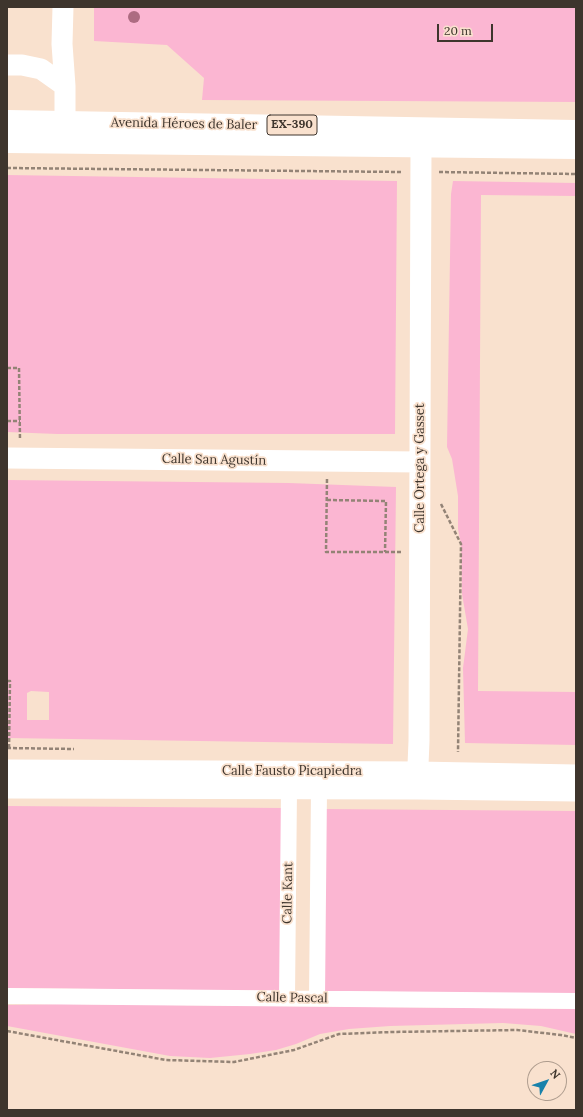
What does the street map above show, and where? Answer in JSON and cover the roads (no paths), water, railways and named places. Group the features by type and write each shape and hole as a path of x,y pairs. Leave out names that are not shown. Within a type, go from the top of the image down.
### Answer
{"main road":[{"name":"Avenida Héroes de Baler","path":"7,121 576,131"},
{"name":"Avenida Héroes de Baler","path":"7,142 576,148"}],"street":[{"path":"63,7 62,44 65,86 65,122"},
{"path":"18,65 40,62 52,56 62,44"},
{"path":"18,65 41,69 65,86"},
{"name":"Calle Ortega y Gasset","path":"417,781 419,741 421,147"},
{"name":"Calle San Agustín","path":"14,458 420,462"},
{"name":"Calle Fausto Picapiedra","path":"8,776 417,781 576,775"},
{"name":"Calle Fausto Picapiedra","path":"8,776 319,790 417,781 576,791"},
{"name":"Calle Kant","path":"287,998 289,789"},
{"path":"317,998 319,790"},
{"name":"Calle Pascal","path":"7,996 576,1001"}]}
